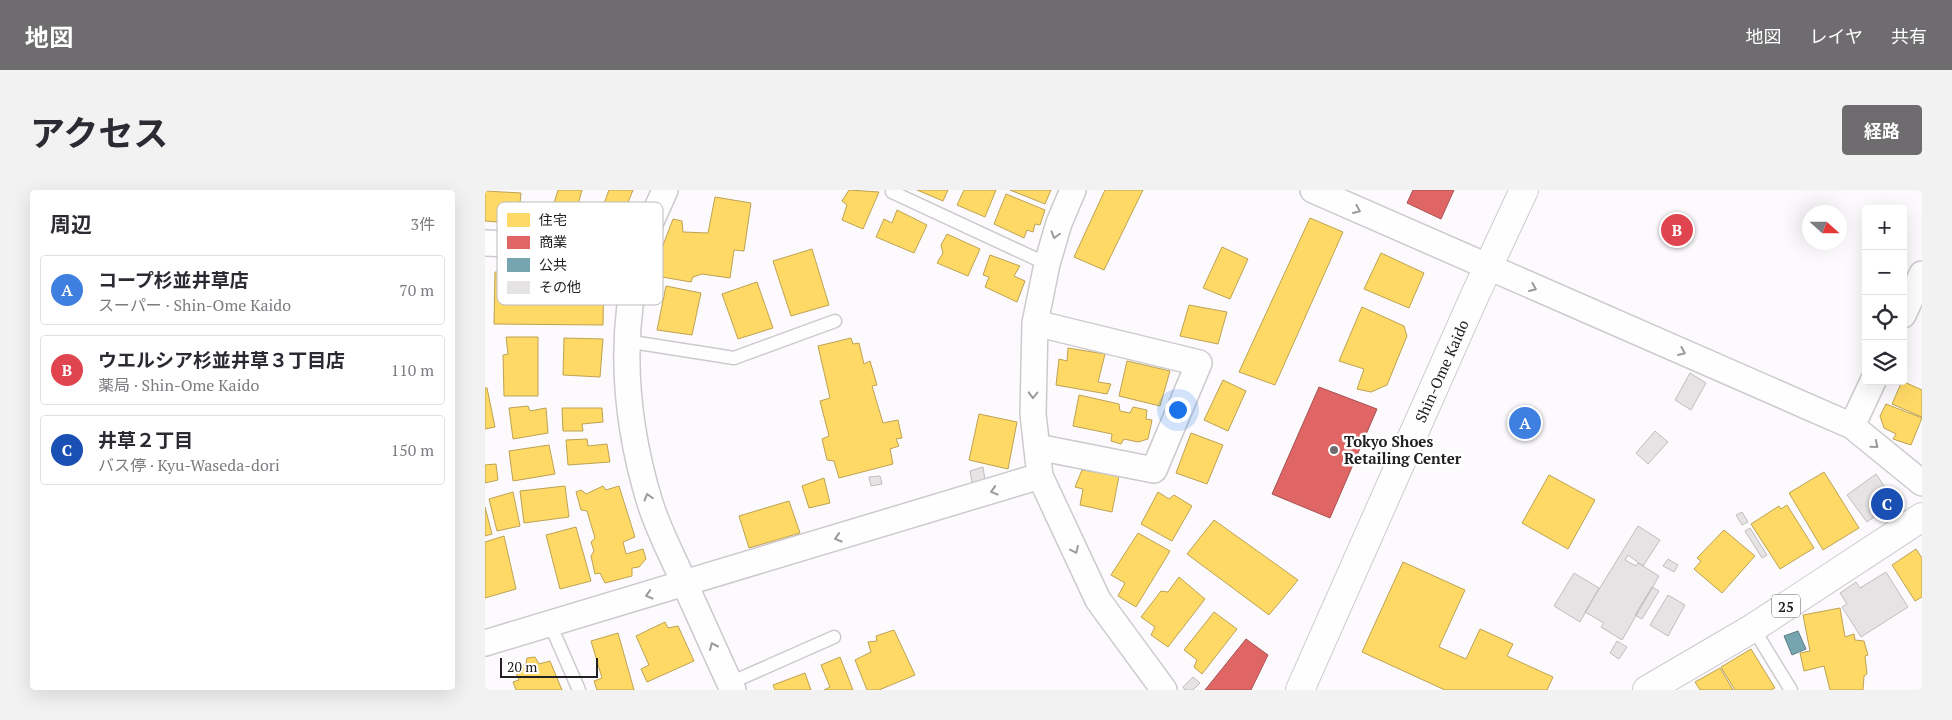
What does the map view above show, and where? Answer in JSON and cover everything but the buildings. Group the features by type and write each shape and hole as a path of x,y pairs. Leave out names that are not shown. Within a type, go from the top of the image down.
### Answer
{"main road":[{"name":"Shin-Ome Kaido","path":"1300,690 1525,190"},
{"name":"25","path":"1647,690 1753,628 1922,517"}],"street":[{"path":"660,202 665,190"},
{"path":"1073,190 1059,223 1047,264 1035,323 1033,414 1040,476 1098,600 1164,690"},
{"path":"1313,190 1853,426 1922,483"},
{"path":"1907,306 1922,274"},
{"path":"632,305 626,341 626,371 633,435 641,471 663,537 732,686"},
{"path":"1035,323 1199,363 1154,470 1037,448"},
{"path":"1853,426 1871,385"},
{"path":"485,643 1040,476"}],"lane":[{"path":"892,192 1047,264"},
{"path":"626,341 734,358 835,321"},
{"path":"550,624 579,690"},
{"path":"1753,628 1791,690"},
{"path":"732,686 834,637"}],"place":[{"name":"ウエルシア杉並井草３丁目店","path":"1677,230"},
{"name":"コープ杉並井草店","path":"1525,423"},
{"name":"Tokyo Shoes Retailing Center","path":"1334,450"},
{"name":"井草２丁目","path":"1887,504"}]}
